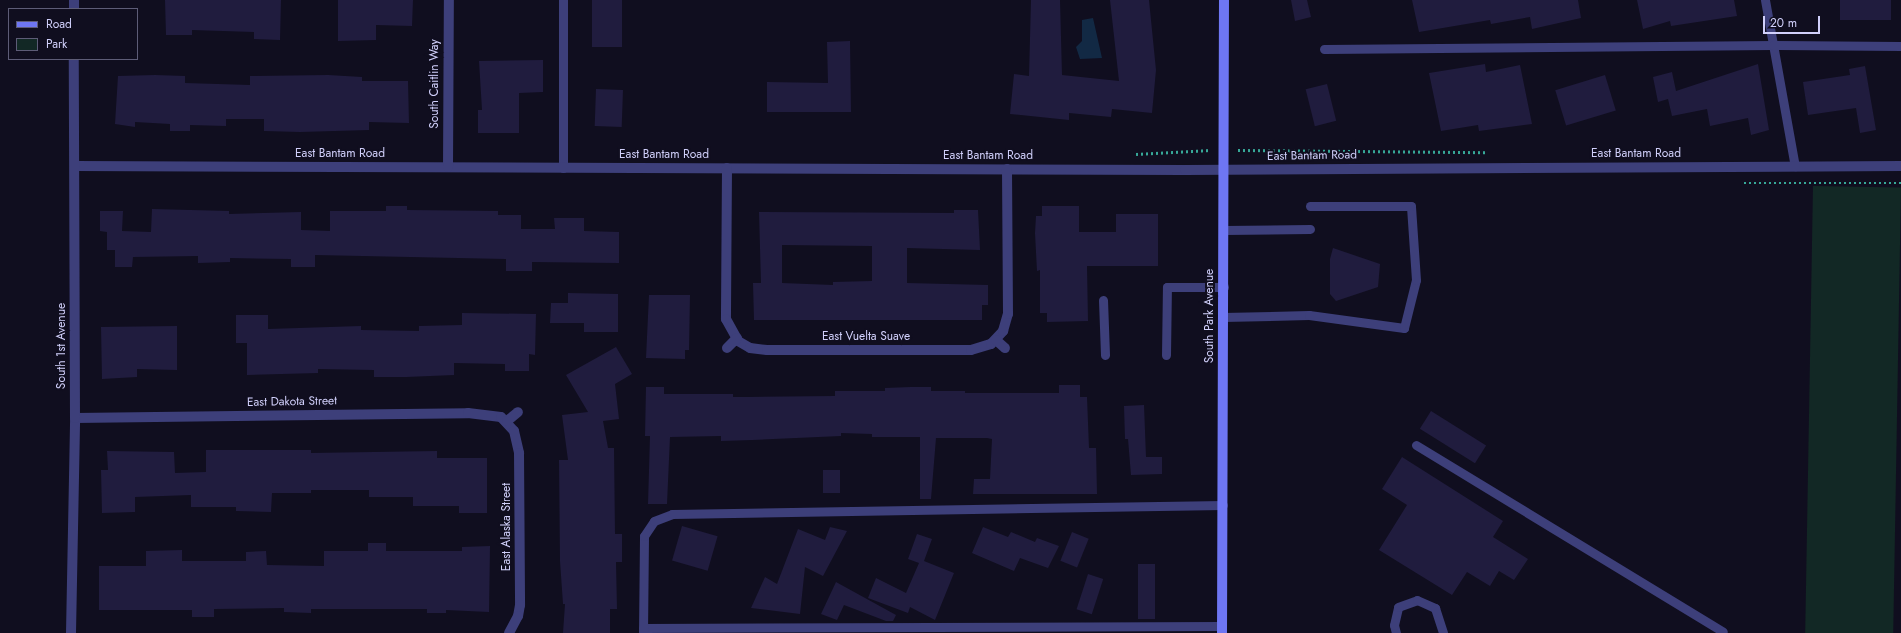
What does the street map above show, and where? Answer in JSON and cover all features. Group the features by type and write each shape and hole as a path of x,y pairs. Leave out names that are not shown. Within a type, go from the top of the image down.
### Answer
{"main road":[{"name":"South Park Avenue","path":"1222,629 1224,0"}],"street":[{"name":"South Caitlin Way","path":"448,167 449,0"},
{"name":"South 1st Avenue","path":"71,633 75,418 74,60"},
{"name":"East Bantam Road","path":"75,166 1224,170 1901,166"},
{"name":"East Vuelta Suave","path":"727,168 726,319 737,338 750,348 766,350 971,350 982,348 996,340"},
{"path":"1005,348 996,340 1006,323 1008,314 1007,169"},
{"path":"727,348 737,338"},
{"path":"507,421 518,412"},
{"name":"East Dakota Street","path":"75,418 468,413 492,415 507,421"},
{"name":"East Alaska Street","path":"507,421 518,440 519,453 520,605 518,616 509,633"}],"lane":[{"path":"563,0 563,168"},
{"path":"1766,0 1796,166"},
{"path":"1324,49 1773,45 1901,46"},
{"path":"1223,317 1309,315 1404,328 1416,280 1411,206 1310,206"},
{"path":"1224,230 1310,229"},
{"path":"1166,355 1167,287 1224,287"},
{"path":"1103,300 1105,355"},
{"path":"1416,445 1723,632"},
{"path":"1222,629 643,630 644,536 654,521 672,514 1223,505"},
{"path":"1396,633 1394,625 1398,607 1417,600 1435,608 1443,633"}],"path":[{"path":"1247,150 1287,152"}],"green space":[{"path":"1813,186 1901,188 1893,633 1805,633"}],"water":[{"path":"1093,18 1102,58 1080,59 1076,47 1082,41 1082,20"}],"building":[{"path":"165,0 281,0 280,40 254,39 254,32 192,30 192,35 166,35"},
{"path":"338,0 413,0 412,26 376,25 376,40 338,41"},
{"path":"592,0 622,0 622,47 592,47"},
{"path":"1031,0 1060,0 1062,75 1119,81 1110,0 1149,0 1156,70 1152,113 1112,109 1111,117 1069,113 1069,120 1010,114 1014,74 1029,76"},
{"path":"1291,0 1307,0 1311,17 1295,21"},
{"path":"1412,0 1578,0 1581,18 1532,29 1530,17 1491,24 1490,20 1419,32"},
{"path":"1637,0 1734,0 1737,16 1671,26 1670,21 1643,29"},
{"path":"1840,0 1891,0 1891,20 1840,20"},
{"path":"850,41 851,112 767,112 767,82 828,83 827,42"},
{"path":"543,60 543,92 519,93 519,133 478,133 478,110 482,110 479,61"},
{"path":"1485,64 1486,72 1520,65 1532,124 1479,131 1478,125 1441,131 1429,73"},
{"path":"1758,64 1769,130 1751,135 1748,118 1710,126 1707,109 1672,116 1668,99 1658,102 1653,77 1672,72 1676,91"},
{"path":"1865,66 1876,130 1860,133 1856,108 1808,115 1803,82 1850,75 1849,69"},
{"path":"328,75 362,77 362,81 408,81 409,123 369,122 369,130 300,132 264,131 264,119 226,119 226,126 190,125 190,131 170,131 170,124 135,122 135,127 115,124 118,76 185,76 185,83 250,85 250,76"},
{"path":"1605,75 1616,110 1566,126 1555,90"},
{"path":"1327,84 1336,121 1315,126 1306,89"},
{"path":"596,89 623,90 622,127 595,126"},
{"path":"386,206 407,206 407,210 498,211 498,215 521,215 521,229 555,229 554,218 584,218 584,231 619,232 619,263 532,262 532,271 506,271 506,259 315,255 315,267 291,267 291,259 230,258 230,262 198,263 198,256 133,257 132,267 115,267 115,250 107,250 107,232 100,231 100,211 123,211 122,231 151,232 152,209 229,211 229,214 301,212 301,230 330,231 330,211 386,211"},
{"path":"1042,206 1079,206 1079,232 1116,232 1116,214 1158,214 1158,266 1087,266 1088,321 1047,322 1047,313 1040,313 1040,270 1037,271 1035,233 1036,216 1042,216"},
{"path":"954,210 978,210 980,250 907,248 907,283 988,285 988,305 982,305 982,320 754,320 753,283 761,283 759,212 954,213","holes":["782,245 872,246 872,281 833,282 833,285 782,283"]},
{"path":"1333,248 1380,264 1378,287 1336,301 1330,294 1330,259"},
{"path":"568,293 618,294 618,332 584,332 584,323 550,323 551,303 568,303"},
{"path":"649,295 690,295 689,350 685,350 685,359 646,358"},
{"path":"462,313 536,314 535,355 529,354 529,371 505,371 505,364 454,363 454,375 374,377 374,370 318,369 318,373 247,375 247,343 236,343 236,315 268,315 268,329 361,326 361,330 419,331 419,326 462,325"},
{"path":"177,326 177,370 137,369 137,377 102,379 101,327"},
{"path":"616,347 632,374 615,384 619,419 603,421 608,448 614,448 615,534 622,534 622,562 616,562 617,609 610,609 610,633 563,633 565,604 563,604 560,561 559,460 568,460 562,415 588,412 566,375"},
{"path":"1059,385 1080,385 1080,397 1087,397 1089,448 1096,448 1097,494 973,494 974,479 990,479 992,439 936,438 931,499 920,499 920,437 872,437 872,434 841,433 841,436 721,441 721,436 670,437 667,504 648,504 650,436 645,436 646,387 664,387 664,394 733,394 733,397 747,397 835,396 835,391 885,391 885,388 911,387 931,387 931,391 965,391 965,393 1059,393"},
{"path":"1144,405 1146,457 1162,457 1162,474 1131,475 1128,439 1125,439 1124,406"},
{"path":"1431,411 1486,445 1475,463 1420,429"},
{"path":"206,450 311,450 311,453 437,451 437,458 487,458 487,513 459,513 459,506 413,506 413,497 369,497 369,490 311,490 311,493 272,493 271,512 236,511 236,507 191,507 191,495 135,497 135,512 102,513 101,470 108,470 107,451 174,452 175,473 206,472"},
{"path":"1402,457 1503,521 1493,537 1528,559 1514,580 1499,571 1490,586 1467,572 1452,595 1379,550 1407,505 1382,489"},
{"path":"823,470 840,470 840,493 823,493"},
{"path":"682,526 718,536 708,571 672,561"},
{"path":"830,527 847,531 823,576 805,567 800,614 751,608 765,577 777,584 798,529 825,540"},
{"path":"983,527 1008,537 1011,532 1035,542 1037,538 1059,546 1048,568 1020,558 1014,571 972,553"},
{"path":"1072,532 1089,539 1077,567 1060,561"},
{"path":"917,534 932,539 924,561 954,573 935,620 910,607 908,613 868,598 876,578 906,593 919,563 908,559"},
{"path":"368,543 386,543 386,551 462,551 462,547 490,546 489,612 446,610 446,613 427,613 427,609 311,609 311,613 284,612 284,608 214,609 214,617 192,617 192,610 99,610 99,566 146,566 146,551 182,550 182,561 246,561 246,552 266,551 267,565 324,566 324,551 368,551"},
{"path":"1138,564 1155,564 1155,619 1138,619"},
{"path":"1088,574 1103,579 1092,614 1077,609"},
{"path":"836,582 896,615 893,621 886,621 844,605 837,620 821,614"}]}
